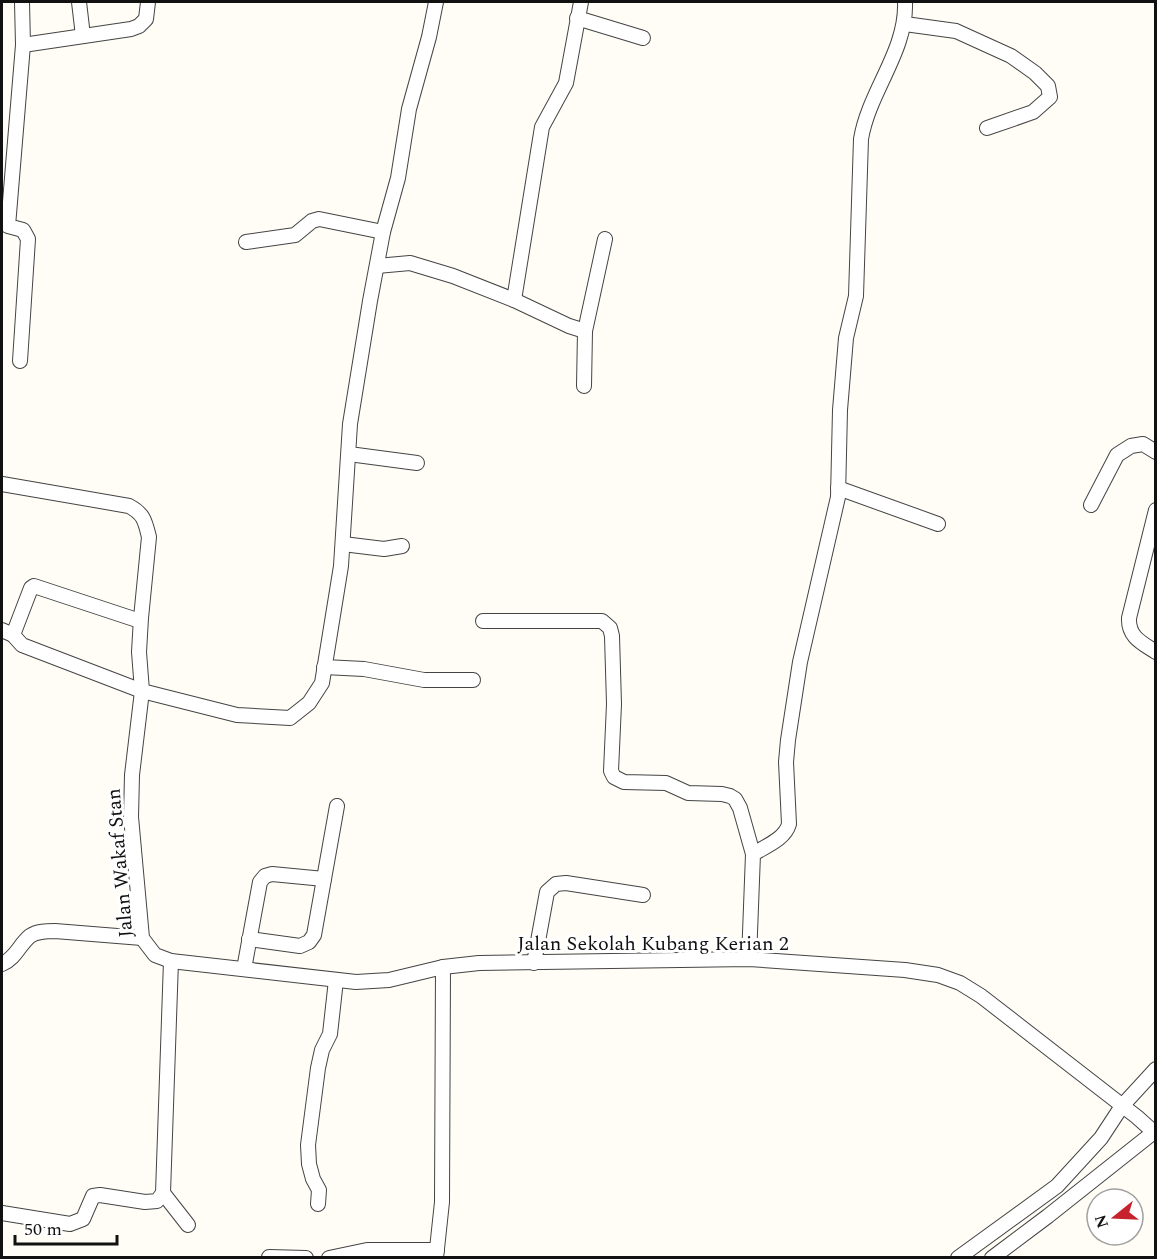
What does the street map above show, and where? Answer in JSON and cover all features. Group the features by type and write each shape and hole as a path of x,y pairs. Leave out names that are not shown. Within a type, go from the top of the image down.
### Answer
{"street":[{"path":"20,361 28,239 23,230 5,226 23,45 22,2"},
{"path":"79,2 83,36"},
{"path":"23,45 139,26 146,19 148,2"},
{"path":"140,621 34,586 7,633 22,645 142,691 237,716 290,718 309,703 322,683 341,566 350,454 350,424 383,232 398,178 409,109 429,38 436,2"},
{"path":"514,300 543,127 566,83 581,2"},
{"path":"753,854 782,837 787,832 789,824 786,762 788,740 800,662 838,497 840,410 846,338 856,296 861,139 864,121 898,46 905,24 905,2"},
{"path":"577,18 643,38"},
{"path":"905,24 956,31 1011,56 1035,73 1048,86 1050,97 1033,112 987,128"},
{"path":"246,242 295,235 312,221 319,219 383,232"},
{"path":"584,386 585,331 605,239"},
{"path":"377,266 410,264 453,276 585,331"},
{"path":"1091,505 1117,455 1122,450 1143,444 1155,452"},
{"path":"350,454 417,463"},
{"name":"Jalan Wakaf Stan","path":"2,484 129,506 140,512 146,522 149,537 138,652 142,691 132,775 131,817 141,938 155,955 171,961"},
{"path":"838,488 938,524"},
{"path":"1155,510 1128,626 1131,634 1137,640 1155,652"},
{"path":"342,544 384,549 402,546"},
{"path":"483,621 602,621 610,628 614,704 611,771 614,777 624,782 666,783 694,794 722,794 735,799 740,808 753,854 749,959"},
{"path":"324,667 364,669 424,680 472,680"},
{"path":"249,939 300,946 309,942 314,935 337,806"},
{"path":"244,969 260,882 265,876 272,874 324,879"},
{"path":"534,963 546,892 556,884 566,883 644,895"},
{"path":"2,964 12,959 31,936 42,932 141,938"},
{"name":"Jalan Sekolah Kubang Kerian 2","path":"171,961 356,982 389,980 443,967 479,963 749,959 905,970 938,975 960,983 981,996 1154,1133"},
{"path":"2,1213 70,1224 83,1219 93,1197 100,1195 146,1203 157,1200 163,1193 171,961"},
{"path":"329,1257 367,1250 436,1254 442,1202 443,967"},
{"path":"318,1204 319,1190 309,1164 308,1145 318,1068 322,1050 330,1034 336,980"},
{"path":"958,1257 1057,1186 1101,1138 1122,1106 1155,1069"},
{"path":"992,1257 1154,1133"},
{"path":"163,1193 188,1225"},
{"path":"268,1257 306,1257"}]}
